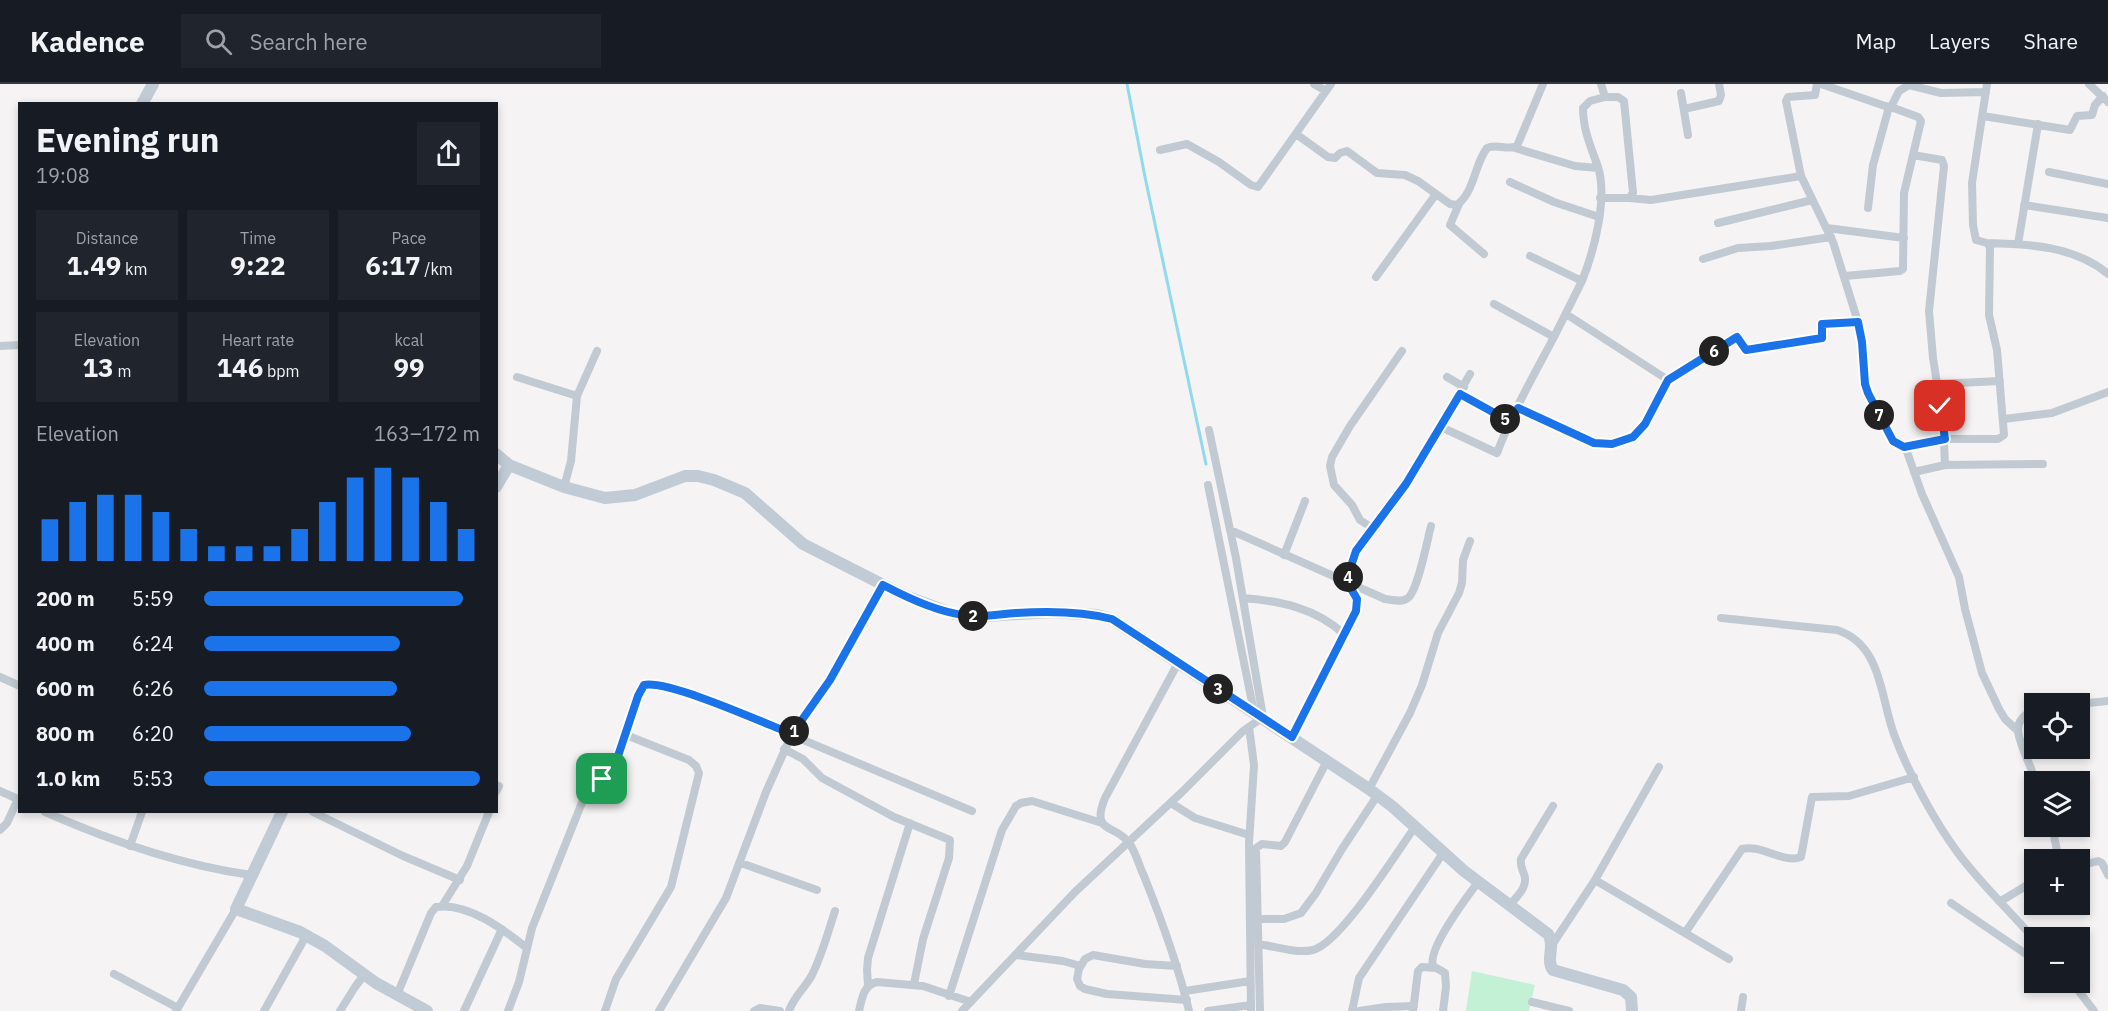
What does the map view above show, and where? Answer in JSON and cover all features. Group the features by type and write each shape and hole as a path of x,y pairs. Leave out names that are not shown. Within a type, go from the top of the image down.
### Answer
{"street":[{"path":"143,102 153,84"},
{"path":"1160,150 1187,144 1219,162 1251,185 1258,187 1329,88 1314,84"},
{"path":"1515,148 1543,84"},
{"path":"1601,84 1605,97"},
{"path":"1684,110 1719,101 1721,95 1719,84"},
{"path":"1845,276 1900,271 1903,268 1904,193 1921,124 1920,118 1819,84 1815,95 1792,96 1786,101 1801,176 1831,237 1845,276 1862,342 1865,384 1868,393 1893,441 1904,447 1959,577 1982,673 2005,719 2018,731"},
{"path":"1983,116 2070,130 2077,116 2092,115 2095,105 2105,99 2089,84"},
{"path":"1868,208 1873,165 1890,107 1899,91 1909,85 1941,93 1987,88 1972,183 1973,225 1976,240 2047,248 2079,257 2095,264 2108,274"},
{"path":"1681,93 1688,135"},
{"path":"1441,427 1497,453 1509,421 1518,408 1582,281 1590,259 1599,217 1600,198 1598,168 1583,122 1583,108 1590,101 1605,97 1618,97 1624,101 1633,193 1629,198"},
{"path":"2018,244 2037,124"},
{"path":"1296,134 1328,157 1335,158 1347,151 1377,173 1405,175 1450,204 1459,204"},
{"path":"1484,254 1450,225 1487,148 1495,146 1515,148 1575,166 1598,168"},
{"path":"1913,155 1941,160 1944,166 1929,311 1945,439 1945,465"},
{"path":"2049,172 2108,184"},
{"path":"1600,198 1650,200 1801,176"},
{"path":"1510,182 1554,202 1599,217"},
{"path":"1376,277 1436,194"},
{"path":"1718,223 1812,200"},
{"path":"2024,205 2108,218"},
{"path":"1827,228 1904,238"},
{"path":"1703,259 1738,248 1831,237"},
{"path":"1904,447 1945,439 2002,438 2005,430 1996,343 1989,315 1990,247 1987,243"},
{"path":"1530,256 1582,281"},
{"path":"1494,304 1554,337"},
{"path":"1566,314 1668,380"},
{"path":"1518,408 1594,443 1612,444 1633,437 1645,424 1668,380 1737,337 1746,350 1822,338 1822,324 1858,322"},
{"path":"0,346 18,345"},
{"path":"564,488 571,461 577,396 597,351"},
{"path":"1374,529 1356,517 1352,505 1334,485 1330,466 1332,457 1350,426 1402,351"},
{"path":"1292,737 1357,605 1348,581 1356,551 1406,484 1470,374"},
{"path":"517,377 577,396"},
{"path":"1447,377 1462,391 1509,421"},
{"path":"1937,384 2000,381"},
{"path":"2004,419 2052,413 2108,392"},
{"path":"962,1011 1076,892 1249,727 1258,714 1243,598 1209,430"},
{"path":"498,456 509,465 564,488 591,496 621,498 685,476 699,476 714,480 745,493 803,544 930,606 963,615 988,616 1051,612 1097,615 1112,619 1258,714 1393,807 1478,882 1548,934 1552,945 1549,961 1553,970 1623,990 1631,997 1632,1011"},
{"path":"1914,472 1945,465 2043,464"},
{"path":"498,484 509,465"},
{"path":"1208,485 1258,714"},
{"path":"1284,555 1305,501"},
{"path":"1230,530 1385,599 1402,601 1407,599 1415,586 1431,526"},
{"path":"1257,919 1293,918 1301,913 1316,893 1342,849 1373,793 1422,686 1438,633 1459,593 1463,560 1470,541"},
{"path":"659,1011 720,911 741,862 766,792 792,734 830,680 883,585"},
{"path":"1243,598 1293,605 1317,615 1344,634"},
{"path":"1721,618 1825,628 1848,633 1858,640 1871,657 1895,736 1914,777 1957,852 2024,927"},
{"path":"1102,823 1101,808 1105,798 1178,663"},
{"path":"0,677 18,685"},
{"path":"508,1011 519,982 527,948 546,890 588,788 596,780 607,778 610,775 640,690 644,685 674,689 720,705 972,811"},
{"path":"2090,703 2108,702"},
{"path":"2024,716 2019,722 2018,731 2032,771"},
{"path":"1208,1011 1251,1008 1250,835 1254,765 1249,727"},
{"path":"605,1011 616,980 671,886 699,773 696,766 689,760 626,735"},
{"path":"784,750 803,759 822,778 884,812 950,840 945,874 923,939 914,984"},
{"path":"1260,1011 1256,848 1262,844 1281,846 1285,842 1327,761"},
{"path":"1552,945 1595,880 1659,767"},
{"path":"1685,933 1742,849 1752,849 1793,859 1801,857 1812,797 1849,796 1914,777"},
{"path":"0,791 18,799"},
{"path":"0,830 7,823 18,801"},
{"path":"949,996 987,871 1002,830 1016,806 1032,801 1102,823 1129,842 1162,922 1189,1011"},
{"path":"1171,803 1195,818 1250,835"},
{"path":"1509,906 1524,887 1525,876 1520,865 1521,859 1553,806"},
{"path":"48,813 130,846 190,863 251,874"},
{"path":"130,846 142,813"},
{"path":"114,974 177,1009 236,909 282,813"},
{"path":"315,813 412,861 460,880"},
{"path":"442,906 460,880 489,813"},
{"path":"859,1011 868,985 868,958 910,823"},
{"path":"1258,944 1310,951 1327,942 1340,930 1415,827"},
{"path":"1352,1011 1359,978 1443,853"},
{"path":"2090,863 2098,861 2102,863 2108,876"},
{"path":"741,862 817,890"},
{"path":"1595,880 1729,959"},
{"path":"1443,1011 1447,978 1445,973 1436,968 1431,961 1434,950 1478,882"},
{"path":"2001,901 2024,887"},
{"path":"1951,903 2024,953"},
{"path":"397,995 431,913 436,908 442,906 483,917 527,948"},
{"path":"236,909 306,936 325,946 364,975 423,1010"},
{"path":"789,1011 793,1000 812,975 835,911"},
{"path":"464,1011 502,929"},
{"path":"264,1011 306,936"},
{"path":"1016,955 1071,963 1079,969"},
{"path":"1177,966 1145,964 1093,955 1085,959 1079,969 1077,979 1080,986 1085,989 1107,994 1186,996 1250,981"},
{"path":"1359,1011 1386,1007 1413,1009 1418,971 1422,968 1436,968"},
{"path":"340,1011 364,975"},
{"path":"868,985 885,981 914,984 971,1002"},
{"path":"2080,993 2094,1011"},
{"path":"1741,1011 1743,997"},
{"path":"1532,1002 1569,1011"},
{"path":"754,1011 760,1008 780,1011"}],"green space":[{"path":"1472,971 1535,985 1529,1011 1466,1011"}],"waterway":[{"path":"1127,84 1206,464"}],"route":[{"path":"602,779 607,778 614,768 640,690 644,685 674,689 792,734 830,680 883,585 954,614 988,616 1051,612 1097,615 1112,619 1126,626 1143,640 1292,737 1356,611 1357,599 1348,581 1356,551 1406,484 1460,394 1509,421 1518,408 1594,443 1612,444 1633,437 1645,424 1668,380 1737,337 1746,350 1822,338 1822,324 1858,322 1865,384 1893,441 1904,447 1945,439 1940,406"}]}
